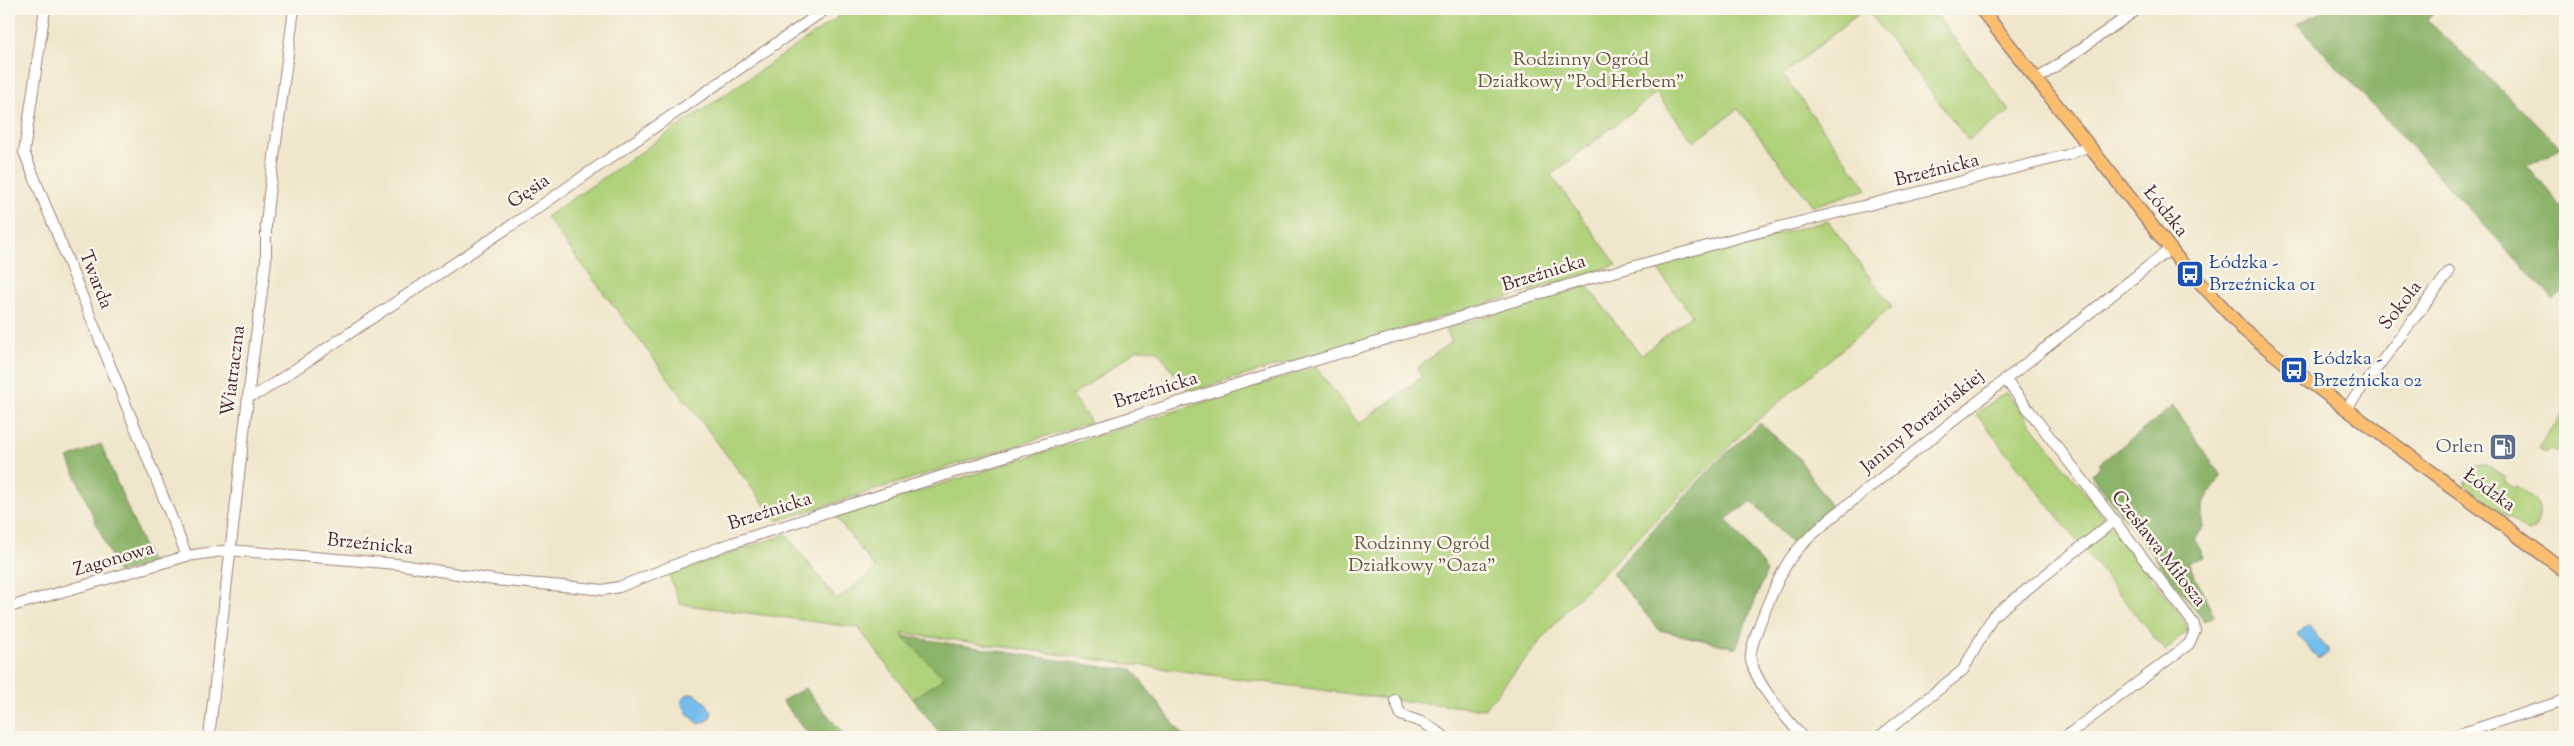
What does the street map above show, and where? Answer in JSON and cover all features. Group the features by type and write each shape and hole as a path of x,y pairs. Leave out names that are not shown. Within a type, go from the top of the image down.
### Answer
{"main road":[{"name":"Łódzka","path":"1981,9 2170,249 2222,308 2260,344 2565,571"}],"street":[{"name":"Twarda","path":"45,9 24,152 187,556"},
{"name":"Wiatraczna","path":"209,737 229,550 266,260 266,225 269,194 294,9"},
{"name":"Gęsia","path":"248,396 261,392 542,205 826,9"},
{"path":"2036,80 2138,9"},
{"name":"Brzeźnicka","path":"229,550 397,564 494,580 603,590 619,587 723,546 839,508 1276,372 1616,270 2067,155 2089,146"},
{"name":"Janiny Porazińskiej","path":"1802,737 1764,686 1751,661 1753,643 1779,579 1800,546 1838,513 1964,415 2005,379 2170,249"},
{"name":"Sokola","path":"2346,409 2449,272"},
{"name":"Czesława Miłosza","path":"2005,379 2191,619 2195,630 2189,644 2065,737"},
{"path":"1879,737 1963,670 1993,616 2114,520"},
{"name":"Zagonowa","path":"9,607 187,556 229,550"},
{"path":"1395,700 1401,715 1424,723 1445,737"},
{"path":"2450,737 2565,700"}],"green space":[{"name":"Rodzinny Ogród Działkowy \"Pod Herbem\"","path":"850,9 1932,9 2010,111 1968,140 1869,12 1862,11 1783,75 1867,189 1813,206 1738,109 1694,142 1656,93 1551,175 1617,265 1189,392 1157,350 1138,349 1072,396 1091,422 777,521 546,217"},
{"path":"2328,9 2437,9 2427,20 2562,148 2527,166 2565,211 2565,290 2553,299 2297,24"},
{"name":"Rodzinny Ogród Działkowy \"Oaza\"","path":"1828,221 1892,307 1747,429 1570,606 1484,709 1395,700 902,633 944,678 913,699 860,630 861,628 680,604 669,575 786,534 837,600 876,569 836,517 1316,367 1359,424 1422,377 1417,368 1452,341 1445,329 1587,286 1641,355 1692,315 1654,265"},
{"path":"2006,392 2181,616 2187,627 2185,633 2165,651 1976,414"},
{"path":"2173,406 2221,476 2203,504 2203,527 2194,538 2204,557 2188,562 2214,616 2204,621 2091,475 2100,468 2099,464"},
{"path":"2565,411 2565,459 2551,448 2546,452 2538,447"},
{"path":"1760,423 1798,457 1832,508 1793,545 1752,501 1726,519 1767,571 1736,648 1659,630 1612,573 1720,459"},
{"path":"101,444 151,564 118,573 68,458"},
{"path":"2487,465 2506,478 2504,481 2514,488 2516,486 2537,503 2539,514 2535,529 2528,532 2467,487 2465,483 2468,473 2475,467"},
{"path":"902,636 1109,668 1132,669 1184,737 943,737 913,699 944,678"},
{"path":"805,688 846,737 811,737 782,701"}],"water":[{"path":"2309,626 2328,650 2328,653 2318,659 2298,634 2305,627"},
{"path":"693,693 706,703 712,712 709,720 699,724 688,714 681,702 686,695"}],"place":[{"name":"Łódzka - Brzeźnicka 01","path":"2190,274"},
{"name":"Łódzka - Brzeźnicka 02","path":"2294,370"},
{"name":"Orlen","path":"2503,447"}]}
